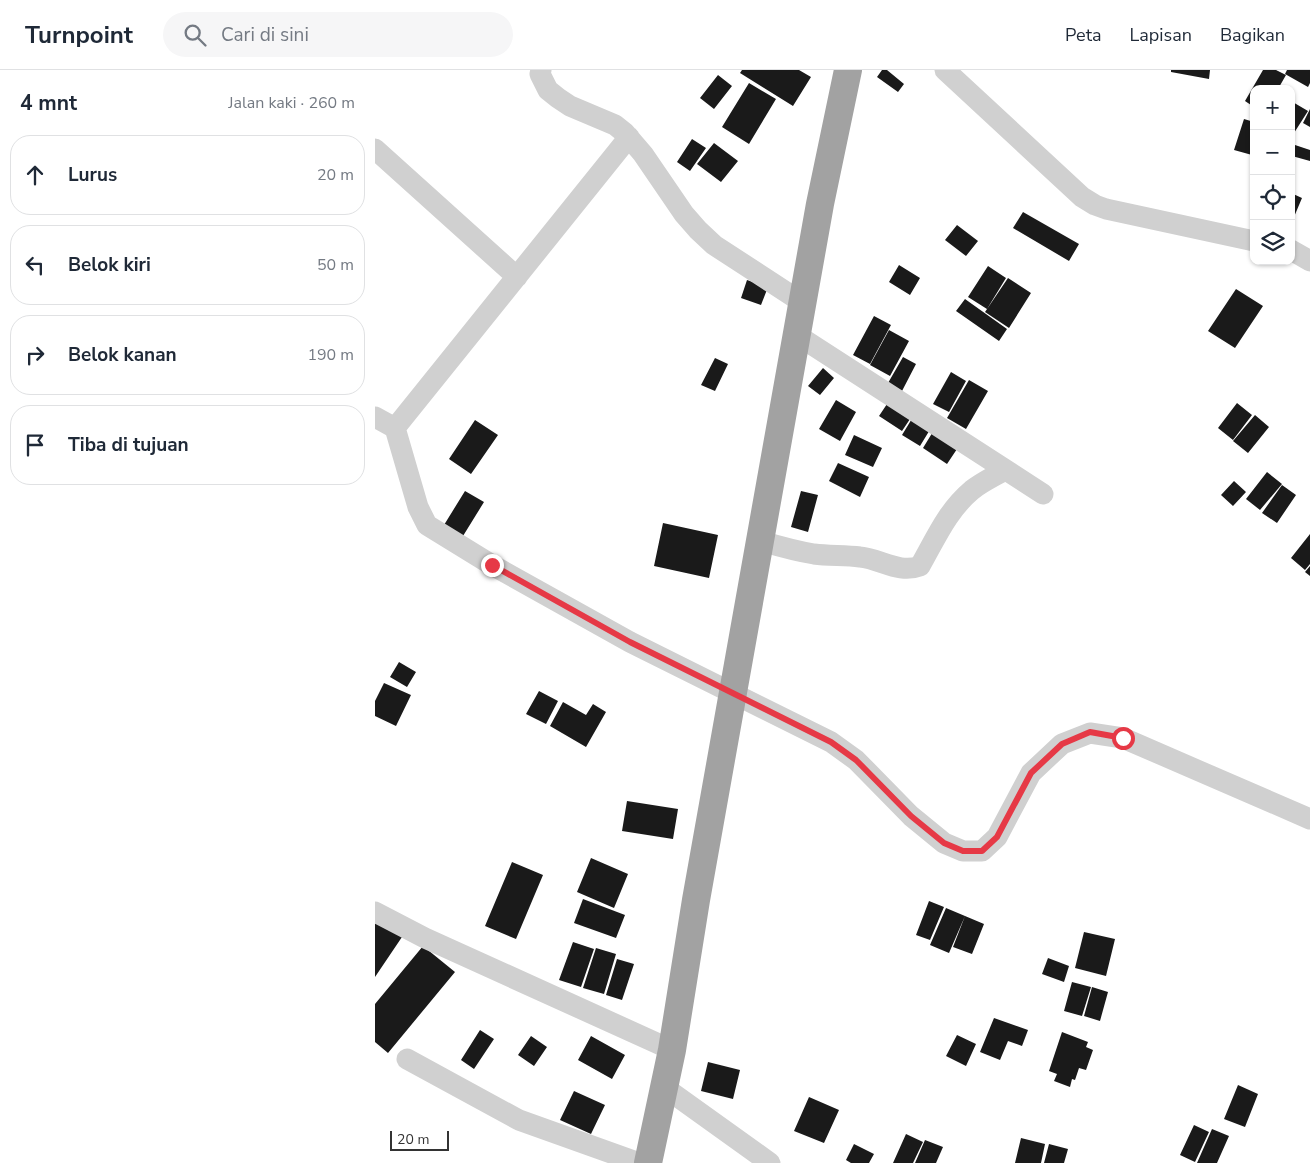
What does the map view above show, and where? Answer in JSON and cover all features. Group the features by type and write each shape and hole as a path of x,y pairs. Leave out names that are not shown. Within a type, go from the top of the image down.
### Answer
{"highway":[{"path":"648,1163 671,1050 823,187 848,70"}],"street":[{"path":"541,70 540,74 548,90 558,98 570,106 615,125 629,137 643,154 679,207 698,230 714,245 803,303"},
{"path":"945,70 1082,197 1095,205 1127,214 1250,240"},
{"path":"395,428 629,137"},
{"path":"375,149 517,277"},
{"path":"1295,253 1310,262"},
{"path":"797,335 1043,494"},
{"path":"375,417 395,428 417,507 427,525 492,565 630,642 831,742 856,760 911,816 944,843 963,851 982,851 997,837 1031,773 1062,744 1090,732 1123,738 1310,819"},
{"path":"761,541 813,554 859,557 896,567 916,568 920,566 935,536 948,516 973,490 1005,470"},
{"path":"375,912 425,938 671,1050"},
{"path":"407,1059 519,1120 639,1163"},
{"path":"664,1087 770,1163"}],"building":[{"path":"742,70 799,70 811,77 793,106 740,73"},
{"path":"882,70 887,70 904,84 898,92 877,77"},
{"path":"1171,70 1210,70 1209,79 1171,72"},
{"path":"1263,70 1276,70 1286,75 1280,85 1254,85"},
{"path":"1287,70 1310,70 1310,83 1308,87 1285,74"},
{"path":"718,75 732,86 714,109 700,98"},
{"path":"749,83 776,99 749,144 722,127"},
{"path":"1250,92 1250,104 1245,101"},
{"path":"1295,103 1308,111 1295,131"},
{"path":"1310,109 1310,127 1303,123"},
{"path":"1244,119 1250,121 1250,154 1234,150"},
{"path":"692,139 706,148 690,171 677,162"},
{"path":"714,143 738,161 721,182 697,164"},
{"path":"1295,145 1310,150 1310,161 1295,157"},
{"path":"1295,195 1302,198 1295,215"},
{"path":"1023,212 1079,244 1069,261 1013,228"},
{"path":"957,225 978,241 966,256 945,240"},
{"path":"899,265 920,278 910,295 889,282"},
{"path":"988,266 1006,278 987,309 968,297"},
{"path":"1008,278 1031,293 1009,328 985,312"},
{"path":"747,280 768,287 761,305 741,298"},
{"path":"1236,289 1263,306 1235,348 1208,331"},
{"path":"965,299 1007,329 999,341 956,311"},
{"path":"874,316 891,325 870,364 853,355"},
{"path":"889,330 909,341 890,376 870,365"},
{"path":"903,357 916,364 902,391 888,383"},
{"path":"715,358 728,364 715,391 701,385"},
{"path":"823,368 834,378 820,395 808,386"},
{"path":"951,372 966,381 949,412 933,404"},
{"path":"969,380 988,391 966,429 947,418"},
{"path":"836,400 856,412 840,441 819,429"},
{"path":"889,401 912,416 902,431 879,416"},
{"path":"1237,403 1252,415 1233,440 1218,428"},
{"path":"1255,415 1269,427 1248,453 1233,441"},
{"path":"913,417 931,428 920,446 902,435"},
{"path":"475,420 498,435 471,474 449,459"},
{"path":"934,430 959,446 947,464 923,448"},
{"path":"854,435 882,448 873,467 845,455"},
{"path":"838,463 869,477 860,497 829,481"},
{"path":"1267,472 1282,484 1260,510 1246,499"},
{"path":"1234,481 1246,492 1233,506 1221,495"},
{"path":"1282,485 1296,495 1277,523 1262,513"},
{"path":"465,491 484,502 463,536 444,525"},
{"path":"801,491 818,495 808,532 791,527"},
{"path":"663,523 718,535 709,578 654,566"},
{"path":"1310,534 1310,564 1305,570 1291,558"},
{"path":"1310,566 1310,576 1305,572"},
{"path":"399,662 416,672 407,687 390,677"},
{"path":"384,683 411,695 396,726 375,716 375,701"},
{"path":"539,691 558,701 546,724 526,714"},
{"path":"563,702 586,715 593,704 606,712 586,747 550,726"},
{"path":"627,801 678,809 673,839 622,831"},
{"path":"591,858 628,874 614,908 577,892"},
{"path":"512,862 543,875 516,939 485,926"},
{"path":"583,899 625,915 616,938 574,923"},
{"path":"929,901 944,907 930,940 916,935"},
{"path":"946,908 965,916 949,953 930,945"},
{"path":"965,916 984,924 972,954 953,947"},
{"path":"377,921 402,937 375,977 375,924"},
{"path":"1084,932 1115,939 1106,976 1075,968"},
{"path":"573,942 594,949 581,987 559,980"},
{"path":"423,946 455,972 388,1053 375,1042 375,1004"},
{"path":"596,948 616,954 604,994 583,988"},
{"path":"1048,958 1069,966 1064,982 1042,974"},
{"path":"617,959 634,964 622,1000 606,995"},
{"path":"1072,982 1091,987 1082,1016 1064,1011"},
{"path":"1092,987 1108,992 1100,1021 1084,1016"},
{"path":"994,1018 1028,1030 1022,1046 1008,1041 1000,1060 980,1052"},
{"path":"480,1030 494,1039 474,1069 461,1060"},
{"path":"1062,1032 1088,1042 1086,1047 1093,1050 1086,1070 1079,1068 1075,1080 1072,1079 1070,1087 1054,1081 1057,1074 1049,1071"},
{"path":"957,1035 976,1044 966,1066 946,1056"},
{"path":"531,1036 547,1047 534,1066 518,1055"},
{"path":"591,1036 625,1055 612,1079 578,1060"},
{"path":"708,1062 740,1070 733,1099 701,1091"},
{"path":"1238,1085 1258,1094 1245,1127 1224,1119"},
{"path":"574,1091 605,1105 591,1134 560,1120"},
{"path":"809,1097 839,1110 824,1143 794,1131"},
{"path":"1194,1125 1209,1132 1195,1162 1180,1155"},
{"path":"1212,1129 1229,1136 1217,1163 1197,1163"},
{"path":"906,1134 923,1142 913,1163 893,1163"},
{"path":"1021,1138 1045,1144 1041,1163 1015,1163"},
{"path":"925,1140 943,1147 936,1163 915,1163"},
{"path":"854,1144 874,1154 869,1163 851,1163 846,1160"},
{"path":"1049,1144 1068,1149 1064,1163 1044,1163"}],"route":[{"path":"492,565 630,642 831,742 856,760 911,816 944,843 963,851 982,851 997,837 1031,773 1062,744 1090,732 1123,738"}]}
